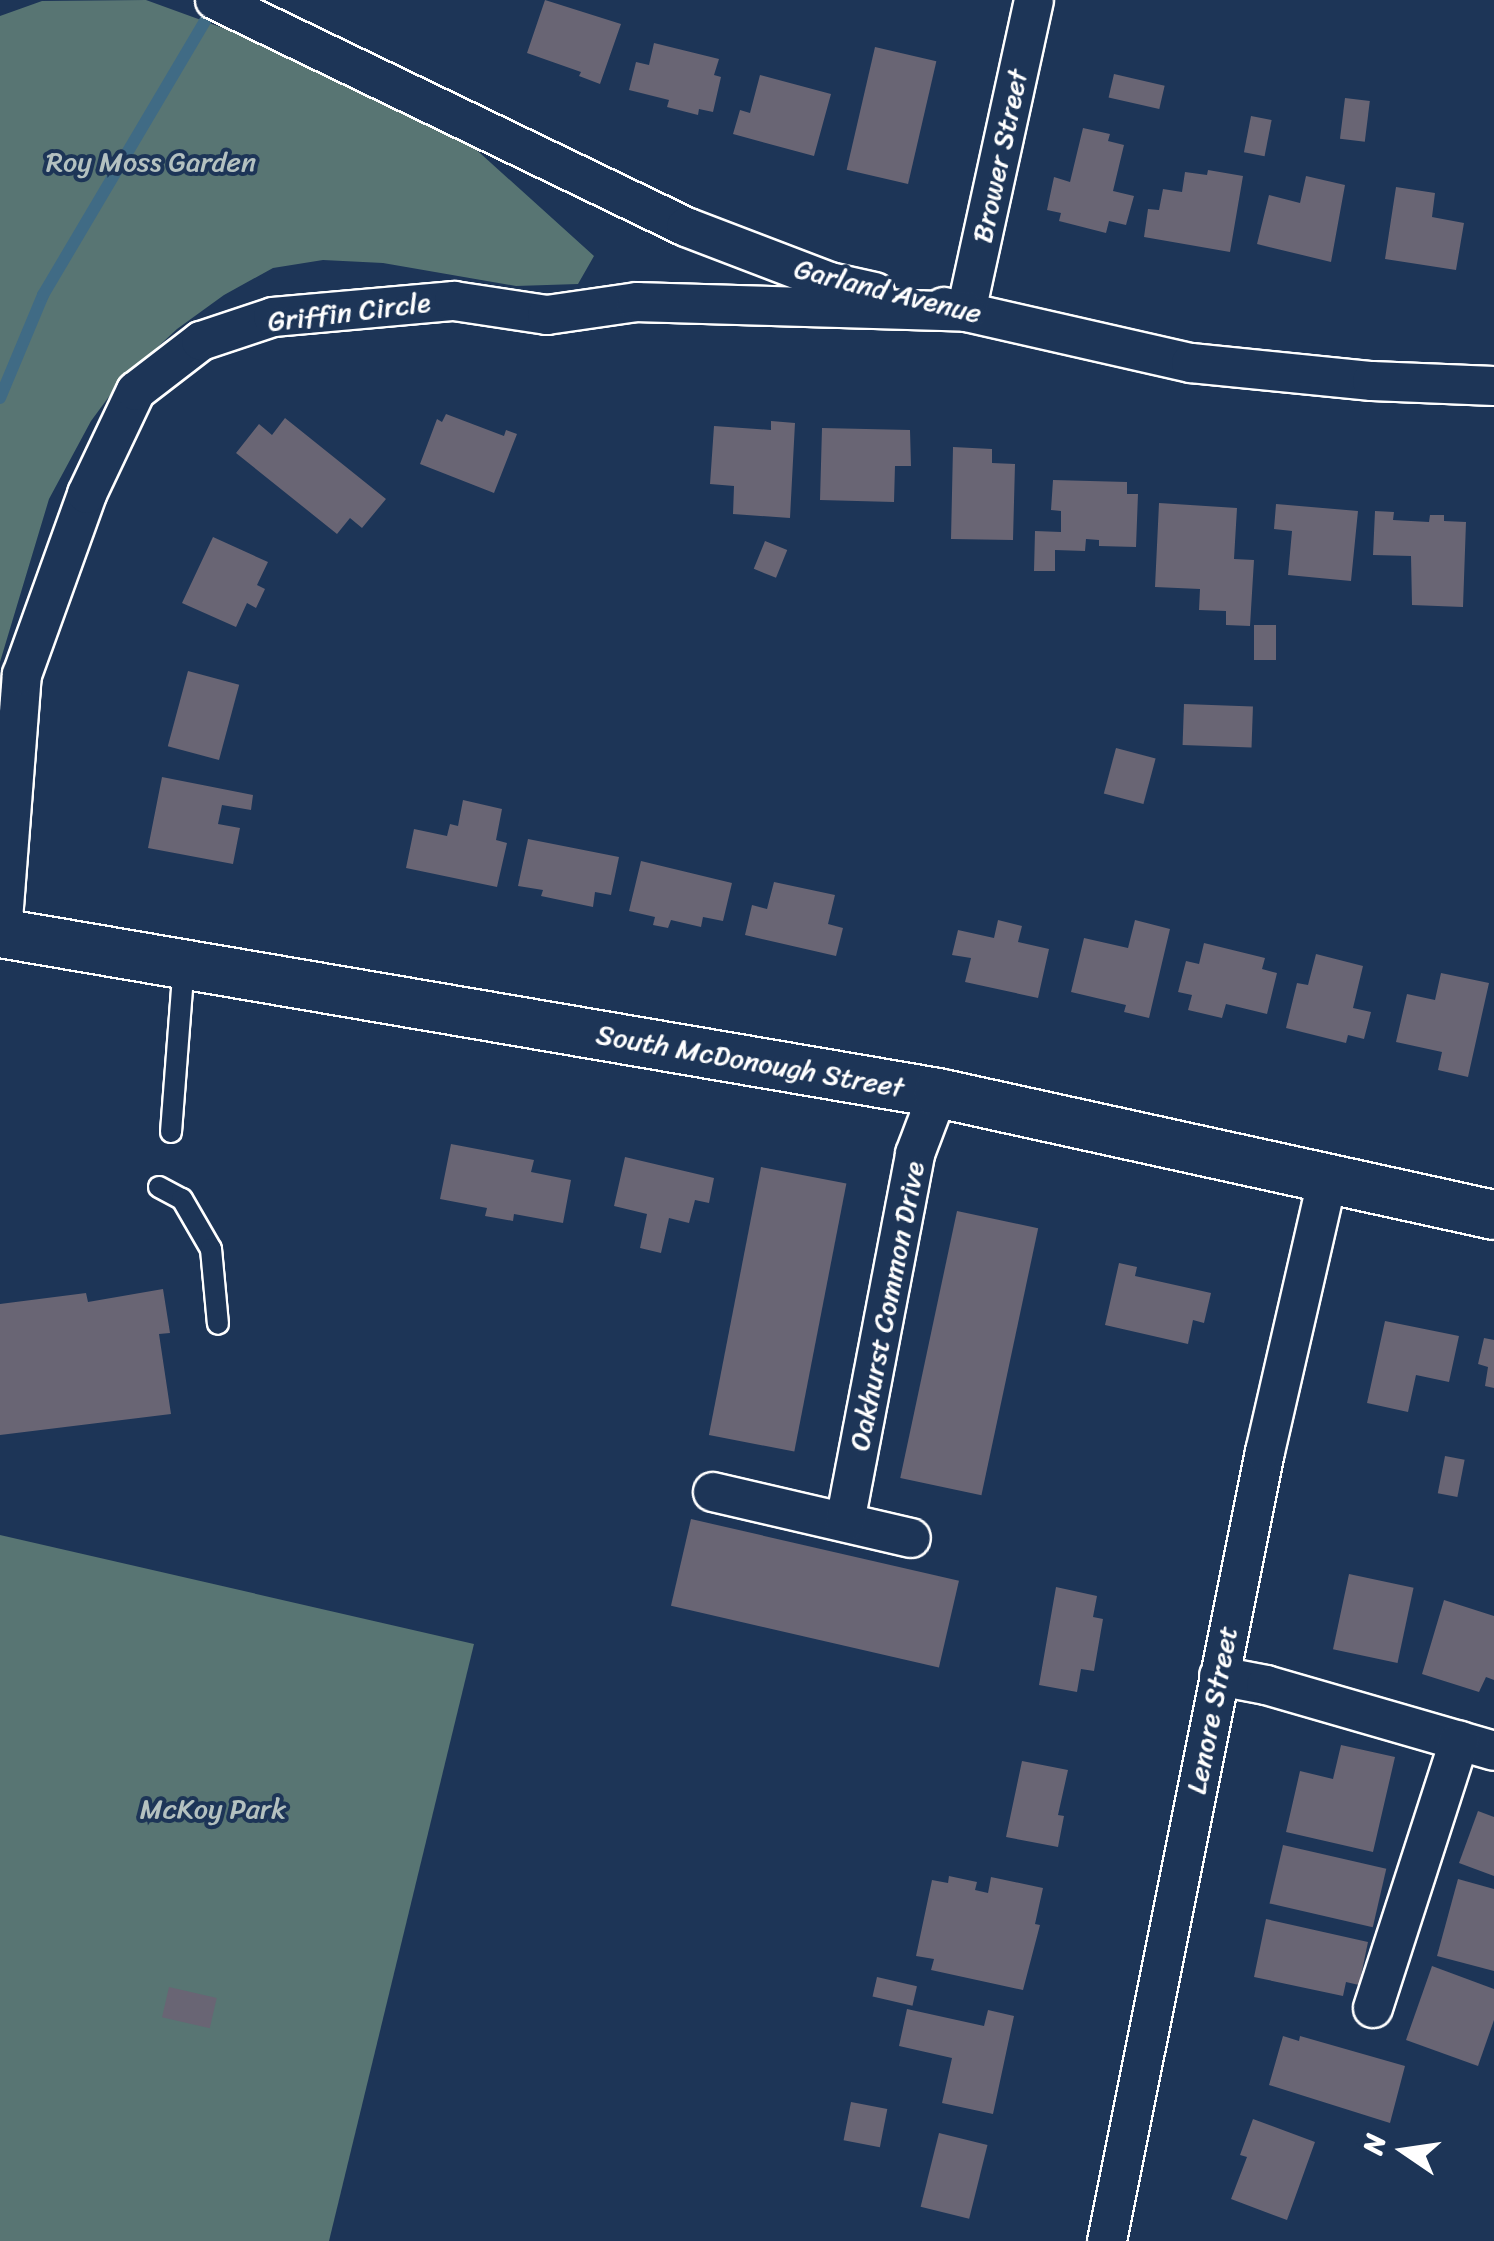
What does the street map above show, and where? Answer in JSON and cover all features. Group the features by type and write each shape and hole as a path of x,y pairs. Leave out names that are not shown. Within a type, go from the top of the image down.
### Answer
{"street":[{"name":"Garland Avenue","path":"216,0 686,227 830,282 1191,363 1372,381 1494,386"},
{"name":"Brower Street","path":"966,312 1034,0"},
{"name":"Griffin Circle","path":"1,933 22,675 87,494 136,390 201,341 273,317 454,301 547,315 637,302 966,312"},
{"name":"South McDonough Street","path":"1,933 938,1093 1326,1182 1494,1215"},
{"name":"Oakhurst Common Drive","path":"845,1522 915,1154 938,1093"},
{"name":"Lenore Street","path":"1107,2241 1219,1676 1326,1182"},
{"path":"713,1492 911,1538"},
{"path":"1219,1676 1476,1746 1373,2008"}],"lane":[{"path":"172,1132 184,964"},
{"path":"160,1187 182,1199 211,1249 218,1324"}],"green space":[{"name":"Roy Moss Garden","path":"146,0 275,47 470,144 594,256 578,284 516,286 383,263 323,260 273,268 224,295 177,329 119,383 91,421 49,499 0,662 0,16 42,1"},
{"name":"McKoy Park","path":"0,1535 474,1644 329,2241 0,2241"}],"building":[{"path":"545,0 621,24 600,84 579,76 581,72 527,53"},
{"path":"654,43 719,59 714,75 721,77 713,112 699,109 698,115 667,107 669,100 629,90 636,62 649,65"},
{"path":"875,47 936,61 908,184 847,170"},
{"path":"1114,74 1165,86 1159,109 1109,97"},
{"path":"760,75 831,94 814,156 733,134 740,110 750,113"},
{"path":"1345,98 1370,101 1365,142 1340,139"},
{"path":"1251,116 1272,120 1265,156 1244,152"},
{"path":"1083,128 1110,134 1108,141 1124,145 1113,191 1134,196 1126,225 1109,221 1106,233 1059,221 1061,213 1047,210 1054,177 1070,182"},
{"path":"1208,170 1243,176 1230,252 1144,237 1148,209 1159,210 1163,189 1182,192 1185,172 1207,175"},
{"path":"1306,176 1345,185 1331,262 1257,244 1269,195 1300,203"},
{"path":"1396,187 1435,193 1432,217 1464,223 1456,270 1385,259"},
{"path":"446,414 504,436 506,430 517,434 494,493 420,464 437,419 442,422"},
{"path":"285,418 386,499 362,528 350,518 337,534 236,453 259,424 272,435"},
{"path":"771,421 795,423 790,518 733,514 734,486 710,484 714,426 771,430"},
{"path":"822,428 910,430 911,466 895,466 894,502 820,500"},
{"path":"953,447 992,449 992,463 1015,464 1013,540 951,539"},
{"path":"1053,480 1127,482 1127,494 1138,494 1136,547 1099,546 1099,540 1086,539 1085,551 1055,550 1055,571 1034,571 1035,531 1061,532 1061,511 1051,510"},
{"path":"1159,503 1237,508 1234,559 1254,560 1250,626 1226,625 1226,611 1199,610 1200,589 1155,587"},
{"path":"1276,504 1358,511 1351,581 1288,575 1292,531 1274,529"},
{"path":"1375,511 1394,512 1393,520 1429,522 1430,515 1444,515 1444,521 1466,522 1463,607 1412,605 1411,556 1373,555"},
{"path":"213,537 268,562 257,585 265,589 256,608 247,603 236,627 182,603"},
{"path":"765,541 787,550 776,578 754,569"},
{"path":"1254,625 1276,625 1276,660 1254,660"},
{"path":"188,671 239,685 219,760 168,746"},
{"path":"1184,704 1253,706 1252,747 1183,745"},
{"path":"1116,748 1156,759 1143,804 1104,793"},
{"path":"162,777 253,795 251,810 222,805 218,824 240,828 233,864 148,848"},
{"path":"463,800 502,809 496,840 507,843 497,887 406,868 414,829 447,836 450,824 458,826"},
{"path":"528,839 619,857 611,895 595,892 593,907 541,896 543,890 518,886"},
{"path":"641,861 732,883 723,921 703,917 701,927 671,920 668,928 653,925 655,917 629,911"},
{"path":"774,882 835,895 828,924 843,928 836,956 745,935 752,905 767,909"},
{"path":"998,920 1022,926 1018,942 1049,949 1038,998 965,982 971,958 952,955 958,930 994,938"},
{"path":"1135,920 1170,929 1149,1018 1124,1012 1126,1005 1071,992 1084,938 1128,948"},
{"path":"1204,943 1265,958 1262,969 1277,973 1267,1014 1226,1004 1222,1018 1188,1010 1192,995 1178,992 1186,961 1199,964"},
{"path":"1316,954 1363,966 1353,1008 1371,1012 1364,1039 1348,1035 1346,1043 1286,1028 1297,983 1308,985"},
{"path":"1441,973 1489,983 1468,1077 1438,1070 1442,1052 1396,1042 1407,994 1435,1000"},
{"path":"451,1144 534,1160 531,1172 571,1180 563,1223 514,1214 513,1221 485,1216 487,1208 440,1199"},
{"path":"625,1157 714,1178 709,1203 695,1200 689,1223 669,1218 661,1253 640,1248 647,1214 614,1206"},
{"path":"761,1167 846,1184 794,1452 709,1435"},
{"path":"957,1211 1038,1228 981,1495 900,1478"},
{"path":"1119,1263 1137,1267 1135,1276 1211,1293 1204,1323 1193,1320 1188,1344 1105,1325"},
{"path":"163,1289 170,1333 159,1334 171,1414 0,1435 0,1304 86,1293 88,1302"},
{"path":"1385,1321 1459,1336 1449,1382 1416,1375 1408,1412 1367,1403"},
{"path":"1484,1338 1494,1340 1494,1388 1485,1386 1488,1367 1478,1364"},
{"path":"1445,1456 1465,1460 1457,1497 1438,1493"},
{"path":"691,1519 959,1581 939,1668 671,1606"},
{"path":"1349,1574 1414,1588 1398,1663 1333,1649"},
{"path":"1056,1587 1097,1596 1093,1617 1103,1619 1094,1671 1081,1669 1077,1692 1039,1685"},
{"path":"1444,1600 1494,1616 1494,1680 1486,1677 1479,1692 1422,1674"},
{"path":"1341,1745 1395,1757 1373,1852 1286,1832 1300,1771 1333,1779"},
{"path":"1022,1761 1068,1770 1058,1815 1064,1816 1058,1847 1006,1837"},
{"path":"1478,1811 1494,1817 1494,1876 1459,1863"},
{"path":"1283,1845 1386,1869 1373,1927 1270,1903"},
{"path":"949,1876 977,1882 975,1890 988,1893 991,1877 1043,1888 1035,1924 1040,1925 1023,1990 931,1970 934,1959 916,1956 932,1880 948,1883"},
{"path":"1458,1879 1494,1889 1494,1971 1437,1956"},
{"path":"1266,1919 1368,1942 1359,1985 1346,1982 1343,1996 1254,1977"},
{"path":"1432,1966 1494,1989 1494,2020 1478,2066 1406,2040"},
{"path":"877,1977 917,1986 912,2006 873,1996"},
{"path":"169,1987 217,1998 210,2028 162,2017"},
{"path":"907,2009 984,2026 988,2010 1014,2016 993,2114 942,2103 952,2058 899,2046"},
{"path":"1283,2036 1299,2041 1300,2036 1405,2066 1390,2123 1269,2085"},
{"path":"851,2102 887,2109 880,2147 844,2140"},
{"path":"1253,2119 1315,2142 1287,2220 1231,2199 1247,2157 1240,2155"},
{"path":"939,2133 988,2145 969,2219 921,2207"}],"waterway":[{"path":"0,398 43,295 216,2"}]}
